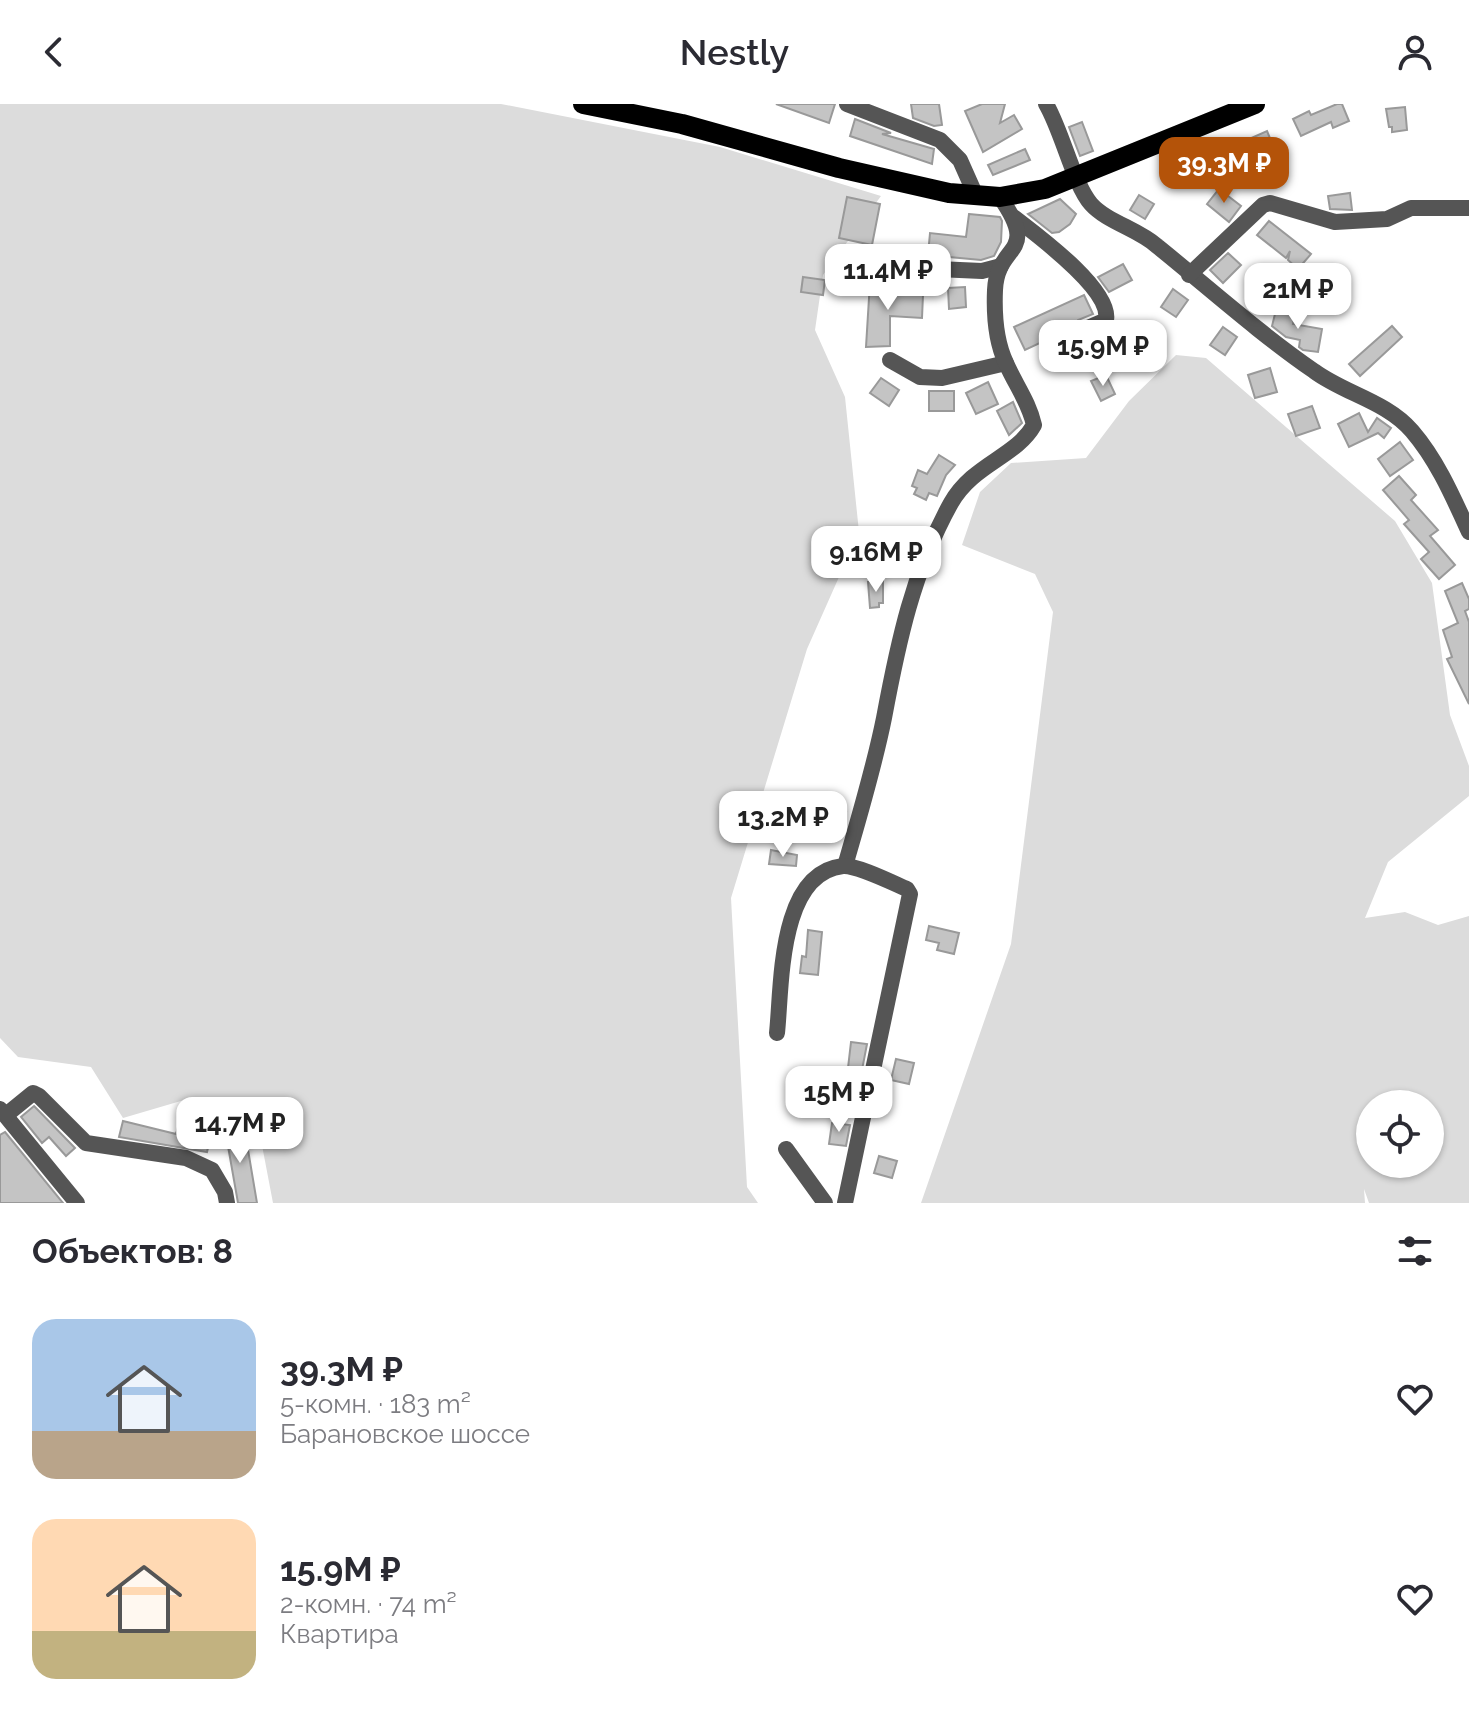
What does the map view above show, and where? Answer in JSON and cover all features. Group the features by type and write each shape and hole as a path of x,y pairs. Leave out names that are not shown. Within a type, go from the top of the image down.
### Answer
{"main road":[{"path":"583,104 682,124 839,168 976,196 1000,197 1045,189 1255,104"}],"street":[{"path":"847,104 940,140 960,160 976,196"},
{"path":"1046,104 1066,144 1082,191 1097,210 1143,235 1189,275 1318,374 1390,412 1412,430 1453,496 1469,532"},
{"path":"845,866 872,769 903,623 930,545 953,499 965,484 980,468 1019,444 1034,425 1031,411 1006,363 995,319 995,287 1001,266 1015,250 1019,228 1000,197"},
{"path":"1189,275 1263,205 1270,203 1335,222 1387,219 1411,208 1469,208"},
{"path":"1014,217 1057,252 1088,283 1104,307 1106,320 1083,330 1094,359"},
{"path":"915,268 982,271 1001,266"},
{"path":"890,360 920,377 942,378 1006,363"},
{"path":"1453,496 1469,489"},
{"path":"777,1033 787,937 797,901 815,880 845,866 907,889 910,894 845,1203"},
{"path":"77,1203 3,1112 33,1093 86,1143 186,1158 212,1170 225,1192 227,1203"},
{"path":"786,1149 825,1203"}],"shaded area":[{"path":"0,104 501,104 720,147 881,196 823,275 815,330 845,397 859,532 807,649 731,898 747,1187 758,1203 273,1203 253,1098 191,1098 123,1118 91,1067 18,1057 0,1038"},
{"path":"1176,355 1206,358 1395,521 1432,583 1450,715 1469,766 1469,796 1388,862 1365,918 1405,912 1438,925 1469,916 1469,1203 1369,1203 1364,1189 1365,1203 921,1203 1011,944 1053,612 1035,574 962,545 980,492 1011,463 1086,458 1129,401"}],"building":[{"path":"776,104 835,104 829,123"},
{"path":"911,104 939,104 942,125 934,126 913,118"},
{"path":"982,104 1005,104 1000,123 1014,115 1022,129 983,152 965,111"},
{"path":"1342,104 1349,121 1333,128 1331,122 1301,136 1293,119 1309,111 1311,115"},
{"path":"1405,107 1407,130 1392,132 1386,109"},
{"path":"855,119 891,133 882,134 934,149 932,164 850,136"},
{"path":"1082,122 1093,151 1080,156 1069,127"},
{"path":"1267,131 1276,153 1258,160 1249,139"},
{"path":"1025,149 1030,160 993,175 988,165"},
{"path":"1203,151 1210,166 1182,184 1170,161 1185,153 1188,159"},
{"path":"1219,189 1241,206 1229,222 1207,204"},
{"path":"1350,193 1352,210 1330,209 1328,196"},
{"path":"1139,195 1154,204 1145,219 1130,210"},
{"path":"847,197 880,204 872,245 839,238"},
{"path":"1060,199 1076,214 1070,224 1059,232 1052,233 1028,214"},
{"path":"969,214 1000,217 1001,242 994,256 981,260 928,255 930,233 966,237"},
{"path":"1269,221 1311,254 1298,269 1288,260 1290,251 1286,258 1257,235"},
{"path":"1228,253 1241,265 1223,283 1210,270"},
{"path":"1123,264 1132,280 1109,292 1098,277"},
{"path":"803,277 825,280 823,295 801,292"},
{"path":"870,282 896,286 895,294 923,295 922,318 890,316 890,346 866,347"},
{"path":"965,287 966,307 949,309 948,288"},
{"path":"1173,289 1188,300 1176,317 1161,307"},
{"path":"1084,295 1093,314 1078,320 1072,328 1025,350 1014,327"},
{"path":"1276,310 1295,315 1293,324 1322,329 1318,352 1303,350 1299,347 1300,340 1286,337 1272,326"},
{"path":"1392,326 1402,337 1360,376 1349,364"},
{"path":"1223,327 1237,337 1225,355 1210,345"},
{"path":"1270,368 1277,392 1255,398 1248,375"},
{"path":"1106,375 1115,394 1101,401 1091,381"},
{"path":"881,378 899,390 889,406 870,393"},
{"path":"988,382 998,404 976,414 966,393"},
{"path":"929,391 954,391 954,411 929,411"},
{"path":"1013,402 1022,423 1009,435 997,411"},
{"path":"1312,406 1320,428 1296,436 1288,414"},
{"path":"1359,413 1368,432 1377,418 1391,428 1384,438 1378,433 1349,447 1338,424"},
{"path":"1400,442 1413,460 1390,476 1378,459"},
{"path":"939,455 955,465 946,475 937,496 929,493 926,500 914,494 917,488 912,486 918,470 927,474"},
{"path":"1399,476 1416,495 1411,500 1438,530 1430,536 1455,565 1439,579 1421,559 1429,552 1404,524 1409,520 1383,490"},
{"path":"883,581 883,603 870,608 868,582"},
{"path":"1462,583 1469,599 1469,609 1465,611 1469,622 1469,704 1447,659 1452,657 1443,630 1458,623 1445,591"},
{"path":"821,808 846,812 843,829 818,825"},
{"path":"771,850 797,855 796,866 769,864"},
{"path":"929,926 959,933 954,954 937,950 939,943 926,940"},
{"path":"808,930 822,932 818,975 800,973 802,956 806,957"},
{"path":"851,1042 867,1044 862,1070 848,1068"},
{"path":"896,1059 914,1063 909,1084 891,1080"},
{"path":"34,1106 75,1148 66,1156 49,1137 42,1143 21,1117"},
{"path":"222,1112 234,1115 229,1141 246,1138 257,1203 238,1203"},
{"path":"123,1121 176,1134 178,1127 211,1135 207,1152 119,1137"},
{"path":"832,1123 850,1125 846,1146 829,1144"},
{"path":"5,1132 63,1203 0,1203 0,1135"},
{"path":"879,1156 897,1161 892,1178 874,1173"}]}
